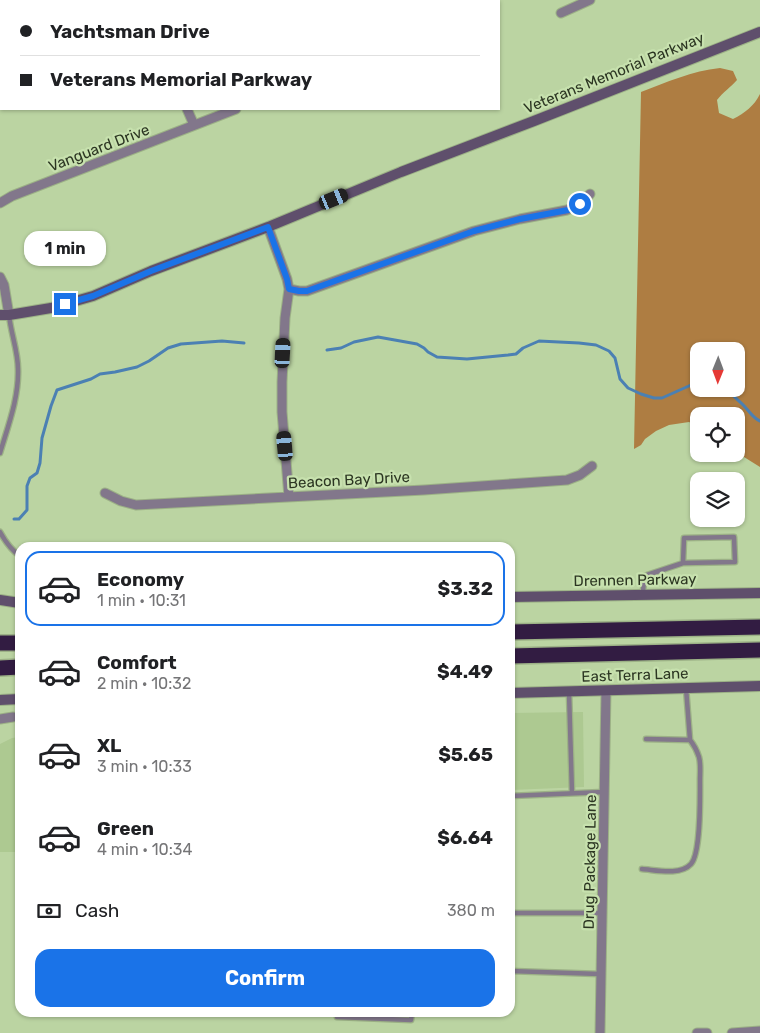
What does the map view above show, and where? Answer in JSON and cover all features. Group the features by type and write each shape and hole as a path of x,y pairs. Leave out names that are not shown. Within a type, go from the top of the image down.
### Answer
{"highway":[{"path":"515,632 760,627"},
{"path":"0,643 15,643"},
{"path":"515,656 760,650"},
{"path":"0,668 15,667"}],"street":[{"path":"561,13 590,0"},
{"name":"Veterans Memorial Parkway","path":"4,315 52,308 93,296 151,271 268,227 401,172 760,32"},
{"path":"187,110 194,125"},
{"name":"Vanguard Drive","path":"0,203 12,196 233,110"},
{"path":"289,289 307,291 474,231 520,219 568,210 580,204 590,194"},
{"path":"268,227 289,289 285,318 282,382 282,412 289,497"},
{"path":"0,277 4,285 4,315"},
{"name":"Beacon Bay Drive","path":"105,493 121,502 136,505 289,497 567,480 580,475 592,466"},
{"name":"Drennen Parkway","path":"515,597 760,593"},
{"path":"0,600 15,602"},
{"name":"East Terra Lane","path":"515,693 760,686"},
{"name":"Drug Package Lane","path":"600,1033 606,691"},
{"path":"0,700 15,699"},
{"path":"0,719 13,717"},
{"path":"732,1033 760,1031"},
{"path":"697,1033 707,1033"}],"lane":[{"path":"0,453 13,410 18,385 17,355 4,315"},
{"path":"0,532 4,540 15,552"},
{"path":"643,595 644,576 683,564 734,562 734,537 684,538 683,564"},
{"path":"642,868 663,871 681,870 692,864 697,848 700,819 700,758 690,740 686,688"},
{"path":"569,692 572,793"},
{"path":"646,739 690,740"},
{"path":"515,796 605,792"},
{"path":"515,913 603,913"},
{"path":"515,971 602,974"},
{"path":"337,1017 411,1020 411,1017"}],"shaded area":[{"path":"720,68 733,71 737,80 717,100 719,113 733,119 749,109 760,94 760,467 745,458 745,407 690,407 690,422 669,425 656,431 634,449 641,92 680,77"},
{"path":"583,712 584,787 515,790 515,713"},
{"path":"15,738 15,852 0,852 0,744"}],"waterway":[{"path":"327,350 341,348 354,342 378,337 417,344 437,357 467,359 516,354 523,348 539,341 579,343 596,345 609,351 615,358 620,379 628,388 641,394 662,398 690,385"},
{"path":"14,519 19,519 27,510 27,486 30,478 37,473 40,463 42,438 57,390 91,379 100,374 137,367 168,348 181,344 222,341 244,343"},
{"path":"735,398 753,417 760,421"}],"route":[{"path":"65,304 93,296 151,271 268,227 289,289 307,291 474,231 520,219 568,210 580,204"}]}
